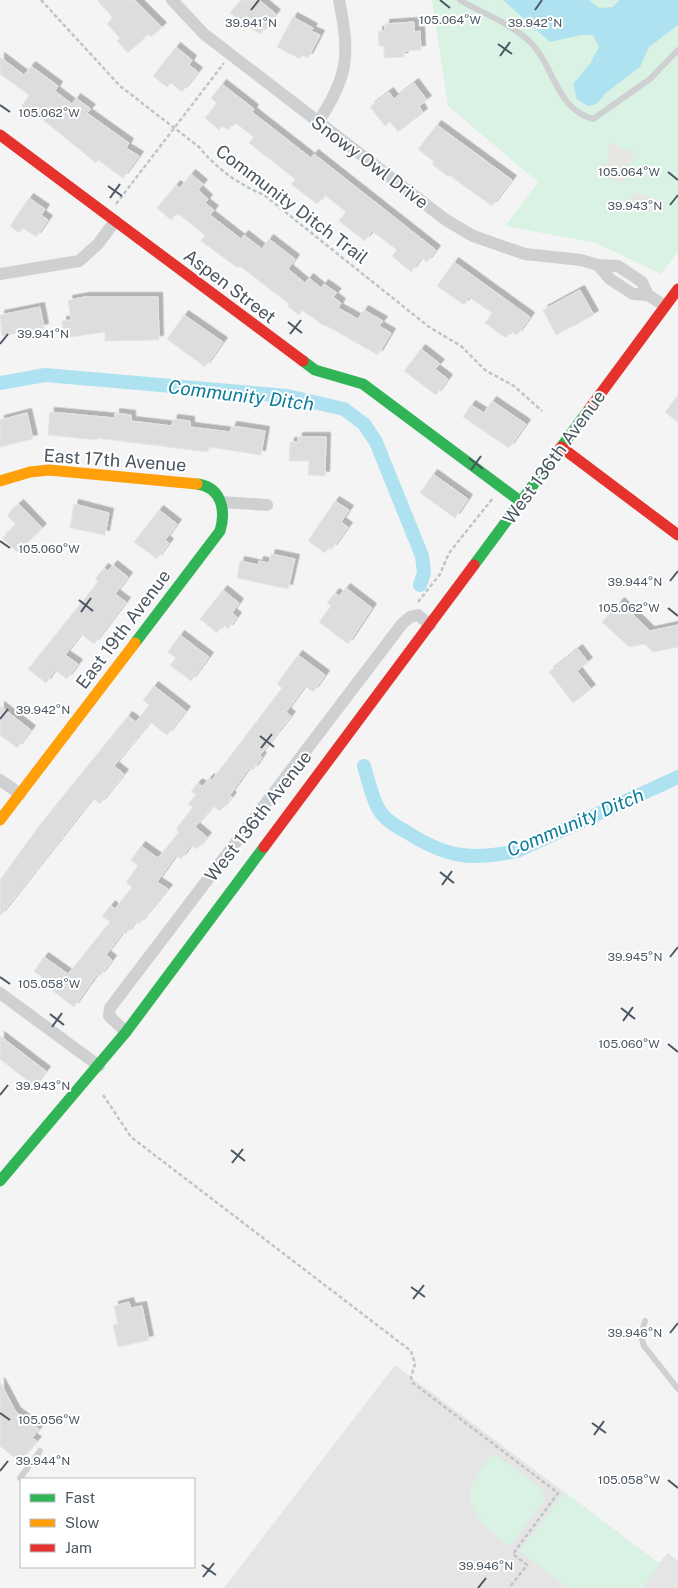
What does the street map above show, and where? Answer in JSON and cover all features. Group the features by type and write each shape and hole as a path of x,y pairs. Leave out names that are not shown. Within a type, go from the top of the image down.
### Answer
{"street":[{"name":"Snowy Owl Drive","path":"172,0 198,29 446,220 473,236 523,258 581,260 598,265 618,266 642,282 648,295 665,306"},
{"path":"318,122 332,101 344,74 346,50 339,0"},
{"name":"Aspen Street","path":"0,135 315,370 363,384 520,501"},
{"path":"0,274 79,261 98,244 111,218"},
{"name":"West 136th Avenue","path":"0,1181 126,1032 678,289"},
{"path":"561,446 678,535"},
{"name":"East 17th Avenue","path":"0,481 30,472 49,470 122,476 203,485 211,488 222,502"},
{"path":"222,502 267,505"},
{"name":"East 19th Avenue","path":"0,820 220,531 224,521 222,502"},
{"name":"West 136th Avenue","path":"126,1032 109,1016 113,1004 402,624 410,617 418,615 430,625"},
{"path":"0,780 20,794"},
{"path":"0,993 99,1066"}],"lane":[{"path":"460,0 500,20 530,42 557,88 583,117 593,120 650,79 678,50"},
{"path":"646,1321 641,1335 644,1346 678,1389"},
{"path":"20,1478 40,1451"}],"path":[{"name":"Community Ditch Trail","path":"41,0 120,86 199,147 208,159 241,186 264,195 429,327 461,346 485,370 514,386 542,411"},
{"path":"111,218 230,54"},
{"path":"415,605 440,574 449,553 495,497"},
{"path":"103,1095 131,1137 411,1351 415,1364 411,1377 414,1383 558,1493 513,1554 527,1565 509,1588"}],"shaded area":[{"path":"395,1365 659,1563 668,1553 678,1561 678,1588 224,1588"}],"green space":[{"path":"432,0 678,0 678,252 661,274 596,243 505,226 538,182 448,106"},
{"path":"493,1453 543,1490 544,1501 509,1547 480,1520 471,1502 470,1493 473,1483"},
{"path":"565,1492 660,1564 642,1588 568,1588 520,1551"}],"sand":[{"path":"614,143 623,150 633,151 633,159 625,167 626,179 620,183 599,174 599,168 609,160 608,146"},
{"path":"637,193 655,200 658,205 657,209 652,211 628,198"}],"water":[{"path":"503,0 589,0 599,8 613,7 619,0 678,0 678,25 649,47 640,67 607,92 596,104 588,106 577,99 573,84 590,64 599,47 593,35 581,35 550,42"}],"building":[{"path":"97,0 135,0 162,27 151,37 148,34 128,53 117,41 120,38 107,24 113,18"},
{"path":"241,0 259,0 276,14 260,34 230,13"},
{"path":"293,17 313,28 311,31 320,35 308,58 302,55 300,59 277,47"},
{"path":"414,22 414,32 420,31 421,50 404,51 404,57 384,58 384,46 379,46 378,31 385,31 385,24"},
{"path":"176,47 192,60 189,65 198,72 182,92 171,83 167,87 153,76"},
{"path":"0,57 24,75 31,66 58,86 55,91 72,104 76,98 91,109 87,113 129,143 126,148 139,156 123,178 98,160 96,163 37,115 36,118 21,107 29,95 0,74"},
{"path":"414,83 427,100 419,106 423,113 398,132 390,122 385,126 370,107 389,92 394,99"},
{"path":"222,84 254,109 252,112 311,158 314,154 436,250 427,262 421,258 411,272 392,256 397,250 372,231 365,241 339,221 346,212 325,195 317,204 291,184 295,179 249,143 254,137 234,122 228,130 222,126 219,130 205,118 217,103 211,98"},
{"path":"437,125 512,180 492,206 449,175 448,177 418,149"},
{"path":"191,174 203,184 198,190 208,199 205,203 214,210 210,215 241,239 244,235 262,249 269,239 295,259 288,269 305,283 309,278 321,288 324,284 337,293 333,297 341,303 338,308 358,319 364,310 383,321 379,326 391,333 378,355 324,326 302,310 299,315 287,306 289,304 240,266 238,268 201,241 205,235 177,213 171,220 157,208 176,185 180,188"},
{"path":"29,198 45,209 41,215 48,220 36,237 23,228 19,233 10,226"},
{"path":"454,262 530,317 517,335 511,331 506,338 485,323 492,313 469,297 464,305 437,286"},
{"path":"580,290 594,315 556,335 543,310"},
{"path":"85,297 158,297 159,340 105,341 105,332 64,338 62,321 71,320 68,300"},
{"path":"40,307 44,328 2,336 0,315"},
{"path":"184,315 223,342 205,367 167,339"},
{"path":"421,349 440,364 435,369 448,379 436,395 404,371"},
{"path":"678,395 678,422 665,412"},
{"path":"492,401 526,424 509,448 463,417 471,405 484,413"},
{"path":"50,412 115,418 115,413 131,415 131,421 172,426 173,419 190,421 190,427 230,432 232,426 265,431 261,455 209,447 208,452 97,438 97,440 48,435"},
{"path":"27,413 33,439 0,447 0,420"},
{"path":"298,437 326,437 325,476 308,475 309,461 289,461 290,442 298,442"},
{"path":"433,474 468,499 455,518 420,493"},
{"path":"335,501 349,510 341,522 348,527 332,549 329,547 325,553 308,541"},
{"path":"19,504 42,528 17,552 2,538 16,525 7,515"},
{"path":"74,504 109,513 105,535 70,528"},
{"path":"159,510 177,524 165,540 169,543 157,559 134,542"},
{"path":"271,554 295,559 288,589 237,578 240,561 258,565 259,561 269,563"},
{"path":"113,565 128,577 115,594 126,602 94,644 81,634 65,655 78,664 67,679 55,670 46,683 28,669 98,582 95,579 104,568 108,571"},
{"path":"346,588 372,608 348,644 319,622 331,606 327,603 335,593 339,596"},
{"path":"223,590 239,603 232,613 237,617 228,629 223,625 217,633 200,619"},
{"path":"620,602 650,631 678,625 678,647 653,652 645,644 629,647 602,622"},
{"path":"180,635 209,657 191,681 170,665 176,658 168,652"},
{"path":"578,649 588,662 577,671 591,689 573,703 549,672"},
{"path":"298,655 325,675 313,692 305,686 286,712 291,716 260,755 262,757 253,770 249,768 230,795 232,797 220,811 213,806 195,827 207,837 197,849 191,845 181,859 176,855 157,882 168,889 139,924 136,921 126,934 123,932 106,955 112,960 100,976 97,974 74,1007 45,985 48,982 34,971 44,957 68,974 110,922 102,916 111,905 115,909 132,887 126,882 138,866 131,860 141,846 158,858 179,832 176,829 193,807 188,804 196,795 191,791 198,783 202,786 210,778 212,780 282,688 277,684"},
{"path":"154,686 186,711 167,735 150,722 114,766 124,774 100,804 93,798 0,916 0,880 39,826 128,716 136,722 149,705 143,700"},
{"path":"0,706 31,730 17,748 0,735"},
{"path":"0,1036 46,1071 34,1086 0,1059"},
{"path":"129,1302 131,1308 142,1306 149,1340 118,1347 113,1325 118,1324 114,1306"},
{"path":"0,1382 16,1412 39,1429 32,1438 37,1441 19,1461 0,1446"}],"waterway":[{"name":"Community Ditch","path":"0,383 45,375 287,396 344,409 364,424 376,442 422,556 424,573 420,585"},
{"name":"Community Ditch","path":"364,766 379,810 389,821 419,840 433,846 446,851 471,856 485,856 517,851 678,777"}],"traffic: fast":[{"path":"303,361 315,370 363,384 520,501"},
{"path":"474,565 590,408"},
{"path":"135,643 220,531 222,523 220,501 212,490 197,484"},
{"path":"0,1181 126,1032 264,847"}],"traffic: slow":[{"path":"0,481 30,472 49,470 197,484"},
{"path":"0,820 135,643"}],"traffic: jam":[{"path":"0,135 303,361"},
{"path":"590,408 678,289"},
{"path":"561,447 678,535"},
{"path":"264,847 474,565"}]}
